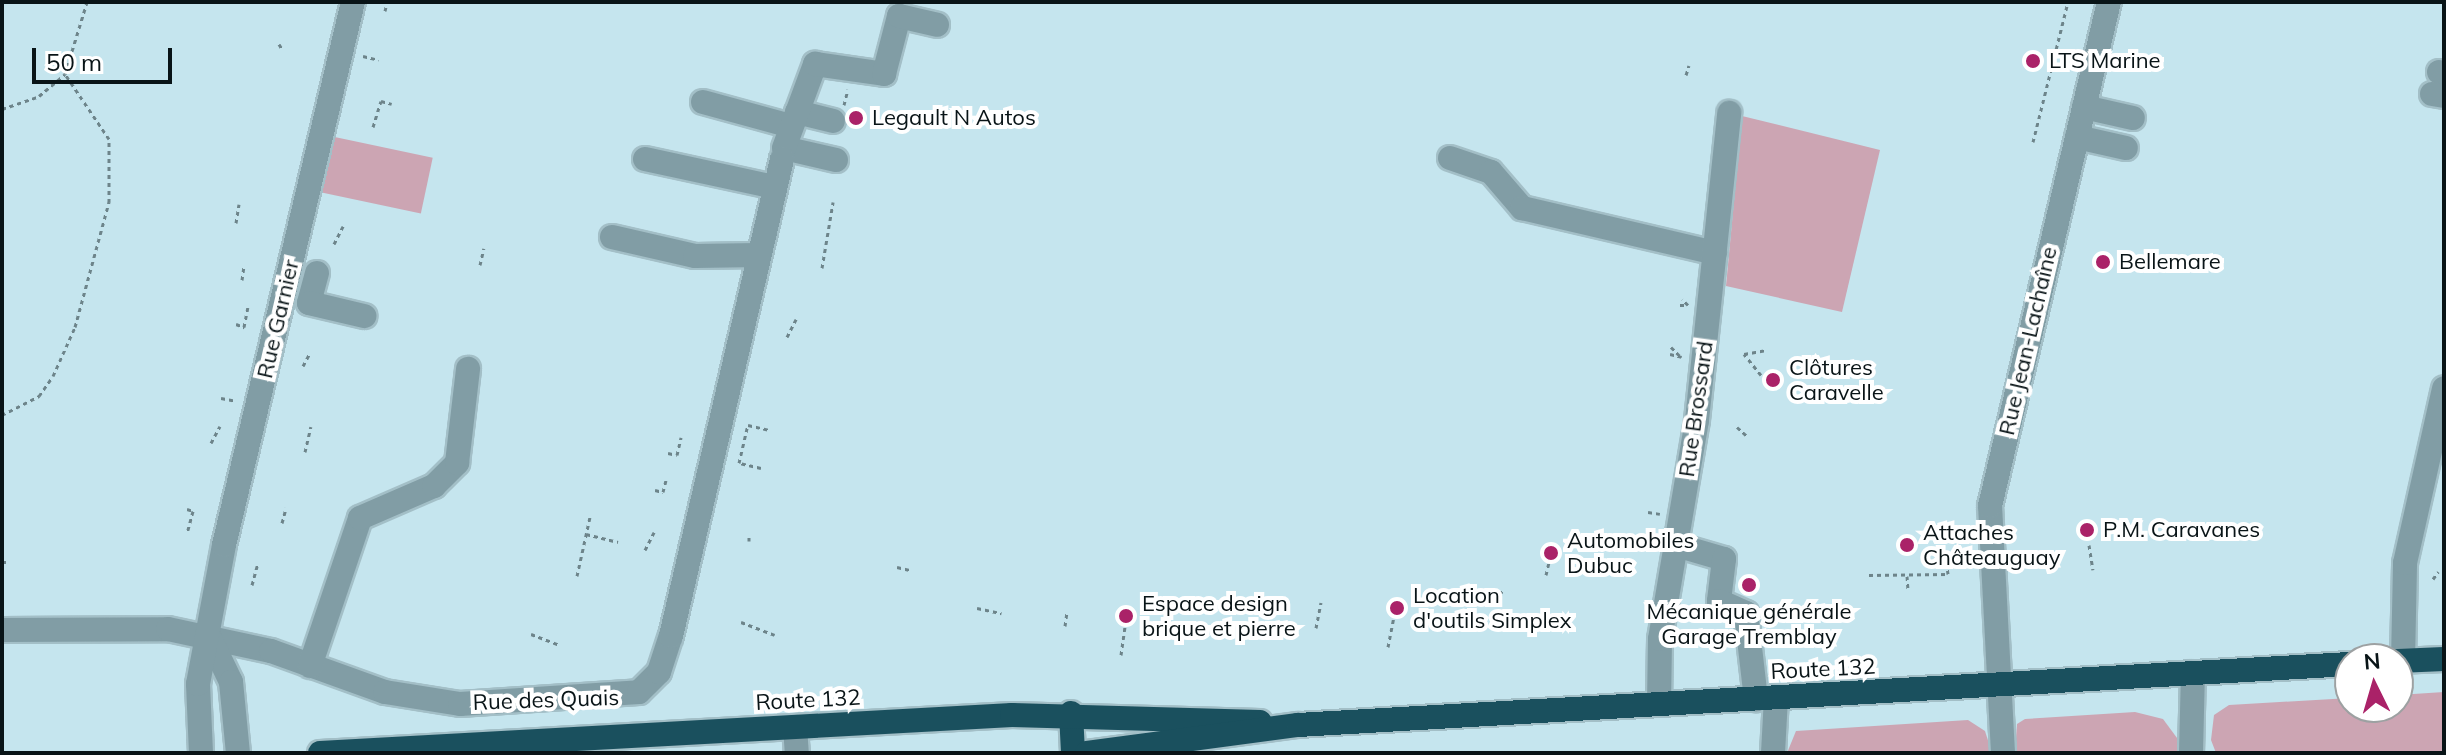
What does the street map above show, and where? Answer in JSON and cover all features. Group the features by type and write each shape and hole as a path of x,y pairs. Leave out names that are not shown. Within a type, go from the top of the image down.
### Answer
{"highway":[{"path":"2414,660 2444,659"},
{"name":"Route 132","path":"1087,753 1298,725 2334,665"},
{"name":"Route 132","path":"320,753 1071,713 1298,725"},
{"path":"1071,713 1073,753"}],"street":[{"name":"Rue Garnier","path":"201,753 198,684 290,266 353,2"},
{"name":"Rue Jean-Lachaîne","path":"2003,753 1990,506 2109,2"},
{"path":"836,160 784,148 815,64 884,74 899,16 937,25"},
{"path":"703,102 794,119 833,121"},
{"name":"Rue Brossard","path":"1659,704 1660,639 1676,545 1715,253 1729,113"},
{"path":"2081,122 2129,133"},
{"path":"1450,158 1491,172 1522,208 1715,253"},
{"path":"645,159 775,187"},
{"name":"Rue des Quais","path":"2,630 126,626 209,636 385,692 460,704 632,696 650,684 666,653 732,444 759,255 782,159"},
{"path":"612,237 695,256 759,255"},
{"path":"290,266 327,276 309,303 364,316"},
{"path":"310,666 360,518 434,486 457,463 468,369"},
{"path":"2402,643 2405,563 2444,388"},
{"path":"1676,545 1724,559 1719,601 1746,613 1766,698 1773,753"},
{"path":"209,636 231,682 238,753"},
{"path":"2191,753 2193,673"},
{"path":"795,727 797,753"}],"path":[{"path":"2,109 39,96 65,74 87,2"},
{"path":"385,11 387,2"},
{"path":"2033,142 2068,2"},
{"path":"2057,11 2065,13"},
{"path":"279,44 282,49"},
{"path":"2045,63 2052,64"},
{"path":"1686,75 1689,65"},
{"path":"2,415 39,396 53,376 75,327 109,202 109,139 65,74"},
{"path":"373,127 381,101 392,104"},
{"path":"2031,119 2038,121"},
{"path":"822,268 833,202"},
{"path":"236,223 239,204"},
{"path":"334,244 343,226"},
{"path":"480,265 484,248"},
{"path":"242,280 244,265"},
{"path":"1680,305 1688,305 1682,299"},
{"path":"236,324 244,327 248,307"},
{"path":"787,337 796,319"},
{"path":"1671,347 1680,356"},
{"path":"1761,375 1744,354 1767,350"},
{"path":"303,366 310,353"},
{"path":"761,468 739,463 732,444 748,425 770,430"},
{"path":"211,443 220,426"},
{"path":"305,452 311,427"},
{"path":"1737,427 1748,437"},
{"path":"668,453 677,455 681,437"},
{"path":"655,490 663,492 666,480"},
{"path":"282,523 286,508"},
{"path":"187,509 193,511 187,533"},
{"path":"577,576 590,517"},
{"path":"645,550 654,532"},
{"path":"586,534 618,542"},
{"path":"749,535 749,541"},
{"path":"2089,545 2093,570"},
{"path":"1546,575 1550,558"},
{"path":"2,562 8,562"},
{"path":"252,585 258,563"},
{"path":"1869,575 1948,574 1947,566 1965,565"},
{"path":"897,567 910,570"},
{"path":"2433,579 2438,572"},
{"path":"1907,576 1908,591"},
{"path":"1491,595 1505,591"},
{"path":"1316,628 1321,602"},
{"path":"977,608 1001,613"},
{"path":"1065,626 1067,612"},
{"path":"1388,647 1394,615"},
{"path":"741,622 775,635"},
{"path":"1121,655 1125,625"},
{"path":"531,634 560,645"}],"shaded area":[{"path":"1742,116 1880,150 1842,312 1726,286"},
{"path":"330,136 433,158 421,214 318,192"},
{"path":"2444,692 2444,753 2216,753 2211,740 2214,715 2229,705 2334,699 2334,723 2414,723 2414,694"},
{"path":"2135,712 2163,719 2180,742 2179,753 2015,753 2017,724 2025,719"},
{"path":"1968,720 1985,731 1992,753 1787,753 1796,731"}],"place":[{"name":"LTS Marine","path":"2033,61"},
{"name":"Legault N Autos","path":"856,118"},
{"name":"Bellemare","path":"2103,262"},
{"name":"Clôtures Caravelle","path":"1773,380"},
{"name":"P.M. Caravanes","path":"2087,530"},
{"name":"Attaches Châteauguay","path":"1907,545"},
{"name":"Automobiles Dubuc","path":"1551,553"},
{"name":"Mécanique générale Garage Tremblay","path":"1749,585"},
{"name":"Location d'outils Simplex","path":"1397,608"},
{"name":"Espace design brique et pierre","path":"1126,616"}]}
